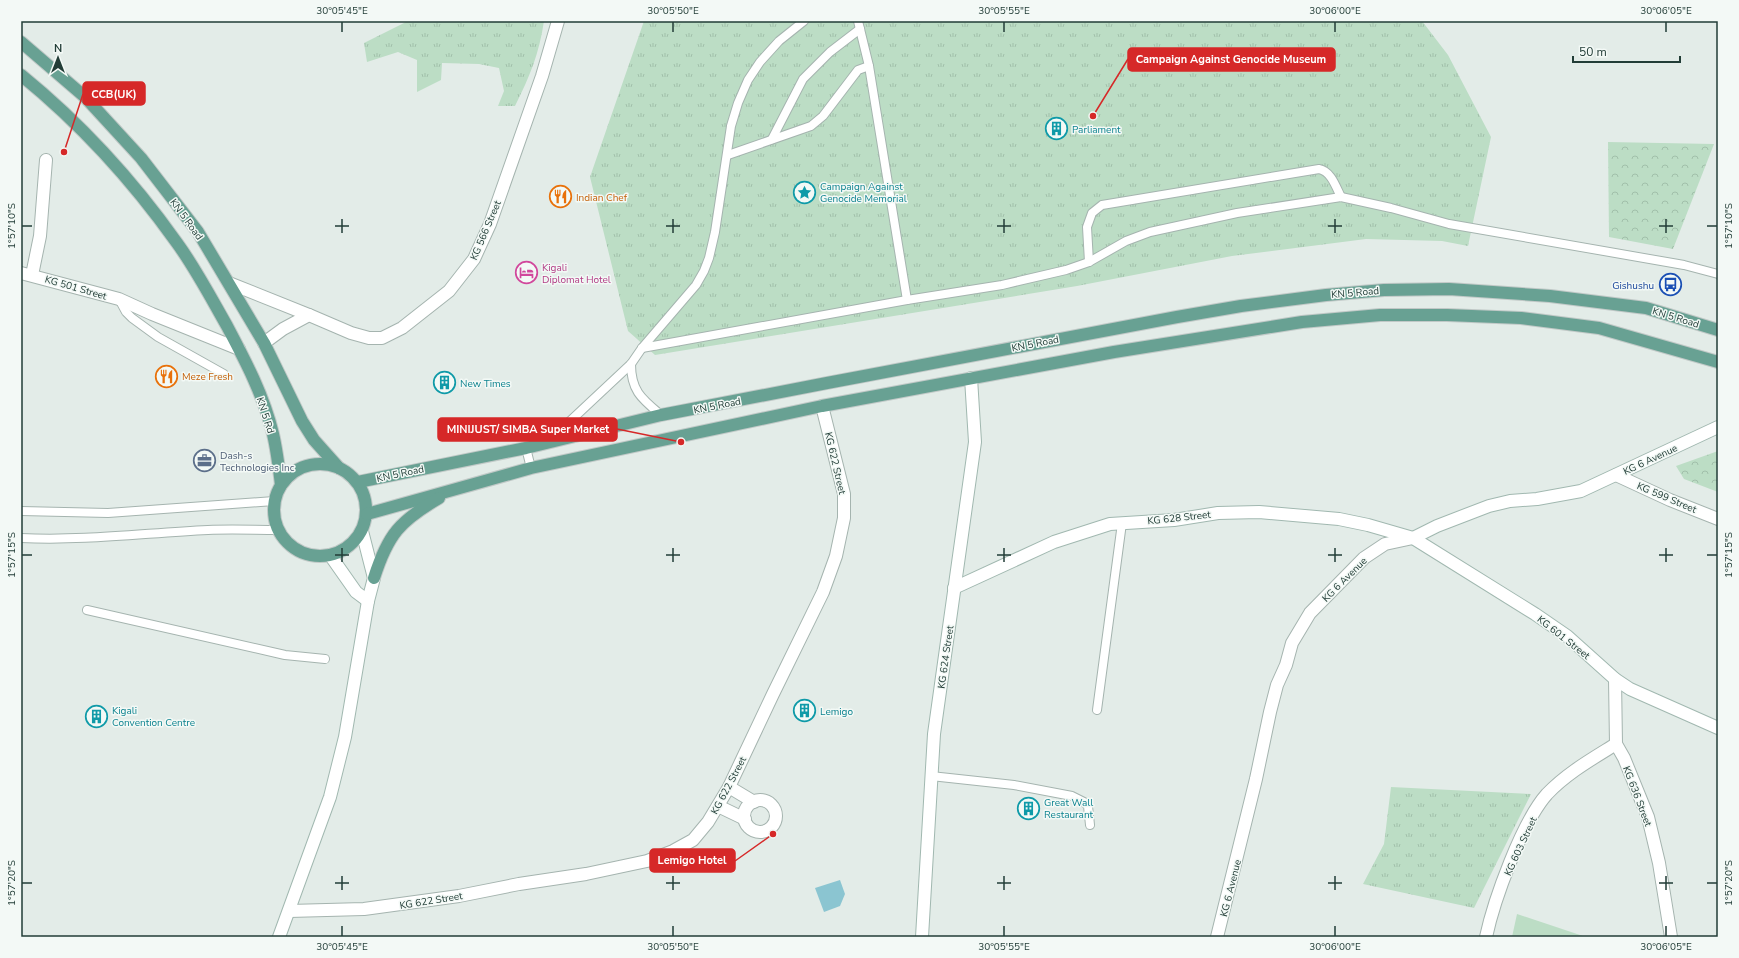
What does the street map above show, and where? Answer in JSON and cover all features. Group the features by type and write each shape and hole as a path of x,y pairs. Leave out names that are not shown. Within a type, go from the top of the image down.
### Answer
{"main road":[{"name":"KN 5 Road","path":"21,42 85,97 141,158 198,232 264,343 302,422 314,440 339,468"},
{"path":"21,75 68,118 119,169 177,243 207,290 240,349"},
{"name":"KN 5 Road","path":"358,482 526,448 662,415 1198,313 1326,295 1384,290 1449,289 1550,296 1646,308 1718,330"},
{"path":"367,514 531,468 822,406 971,378 1302,322 1380,315 1447,315 1521,318 1599,328 1718,362"},
{"name":"KN 5 Rd","path":"240,349 258,390 273,433 281,485"},
{"path":"323,464 339,468 358,482 363,492 367,514 362,531 357,539 347,548 330,555 315,556 303,553 293,548 284,540 278,530 273,511 274,501 281,485 288,476 307,466 323,464"},
{"path":"374,578 381,556 393,534 415,513 454,489"}],"street":[{"name":"KG 566 Street","path":"229,283 351,333 369,338 382,338 402,328 449,291 474,259 490,224 542,76 558,21"},
{"path":"27,274 40,236 46,160"},
{"name":"KG 501 Street","path":"27,274 119,299 152,314 240,349"},
{"path":"264,343 283,329 309,315"},
{"name":"KG 624 Street","path":"922,937 934,734 975,442 971,378"},
{"name":"KG 622 Street","path":"289,911 364,909 409,904 586,874 647,861 673,851 693,840 708,822 729,787 830,575 844,518 844,494 822,406"},
{"name":"KG 6 Avenue","path":"1217,937 1256,779 1270,712 1292,643 1310,613 1364,558 1385,544 1413,538 1437,526 1489,506 1510,501 1537,499 1581,491 1718,427"},
{"name":"KG 599 Street","path":"1616,475 1670,500 1718,519"},
{"name":"KG 628 Street","path":"954,588 1054,542 1110,524 1174,520 1218,513 1259,512 1339,519 1368,525 1413,538"},
{"path":"279,937 332,789 345,737 368,601 374,578 362,531"},
{"name":"KG 601 Street","path":"1413,538 1535,614 1567,636 1615,679 1630,689 1718,728"},
{"path":"330,555 356,592 368,601"},
{"name":"KG 636 Street","path":"1615,679 1616,744 1648,817 1659,863 1670,937"},
{"name":"KG 603 Street","path":"1486,937 1499,892 1513,858 1529,823 1546,795 1572,771 1616,744"},
{"path":"729,787 754,802"},
{"path":"764,801 769,803 775,811 776,821 770,829 760,832 750,828 745,819 746,809 754,802 764,801"},
{"path":"718,806 745,819"}],"lane":[{"path":"552,441 568,423 631,364 642,348 696,285 704,271 715,232 728,155 731,126 738,103 748,80 760,62 779,41 804,21"},
{"path":"772,139 803,79 859,25 869,66 907,300"},
{"path":"728,155 811,126 823,116 858,70 869,66"},
{"path":"1089,262 1087,227 1092,213 1102,205 1319,169 1323,170 1330,177 1341,198"},
{"path":"642,348 907,300 1002,285 1066,270 1089,262 1126,241 1150,232 1237,213 1341,198 1391,208 1449,224 1684,265 1718,274"},
{"path":"119,299 126,312 132,318 158,337 224,374"},
{"path":"631,364 631,377 635,389 641,398 662,415"},
{"path":"526,448 531,468"},
{"path":"21,511 108,513 274,501"},
{"path":"1097,710 1122,523"},
{"path":"21,538 44,539 126,537 208,530 278,530"},
{"path":"87,610 284,654 325,659"},
{"path":"931,776 1014,785 1072,796 1084,802 1088,806 1090,825"}],"green space":[{"path":"408,21 544,21 533,65 515,106 498,106 504,91 499,68 479,64 442,63 441,80 417,92 417,60 398,52 367,62 364,43"},
{"path":"644,21 1422,21 1448,55 1491,137 1468,246 1442,241 1366,239 1232,256 1077,286 655,355 628,331 590,177"},
{"path":"1608,142 1714,144 1673,249 1609,237"},
{"path":"1718,451 1718,492 1684,479 1676,466"},
{"path":"1391,787 1531,794 1474,908 1363,884 1384,844"},
{"path":"1517,914 1583,936 1585,937 1512,937"}],"water":[{"path":"840,880 845,894 840,906 824,912 815,888"}],"place":[{"name":"Campaign Against Genocide Museum","path":"1093,116"},
{"name":"Parliament","path":"1056,129"},
{"name":"CCB(UK)","path":"64,152"},
{"name":"Campaign Against Genocide Memorial","path":"805,192"},
{"name":"Indian Chef","path":"561,197"},
{"name":"Kigali Diplomat Hotel","path":"526,273"},
{"name":"Gishushu","path":"1670,285"},
{"name":"Meze Fresh","path":"167,376"},
{"name":"New Times","path":"444,383"},
{"name":"MINIJUST/ SIMBA Super Market","path":"681,442"},
{"name":"Dash-s Technologies Inc","path":"205,461"},
{"name":"Lemigo","path":"805,711"},
{"name":"Kigali Convention Centre","path":"97,716"},
{"name":"Great Wall Restaurant","path":"1029,808"},
{"name":"Lemigo Hotel","path":"773,834"}]}
